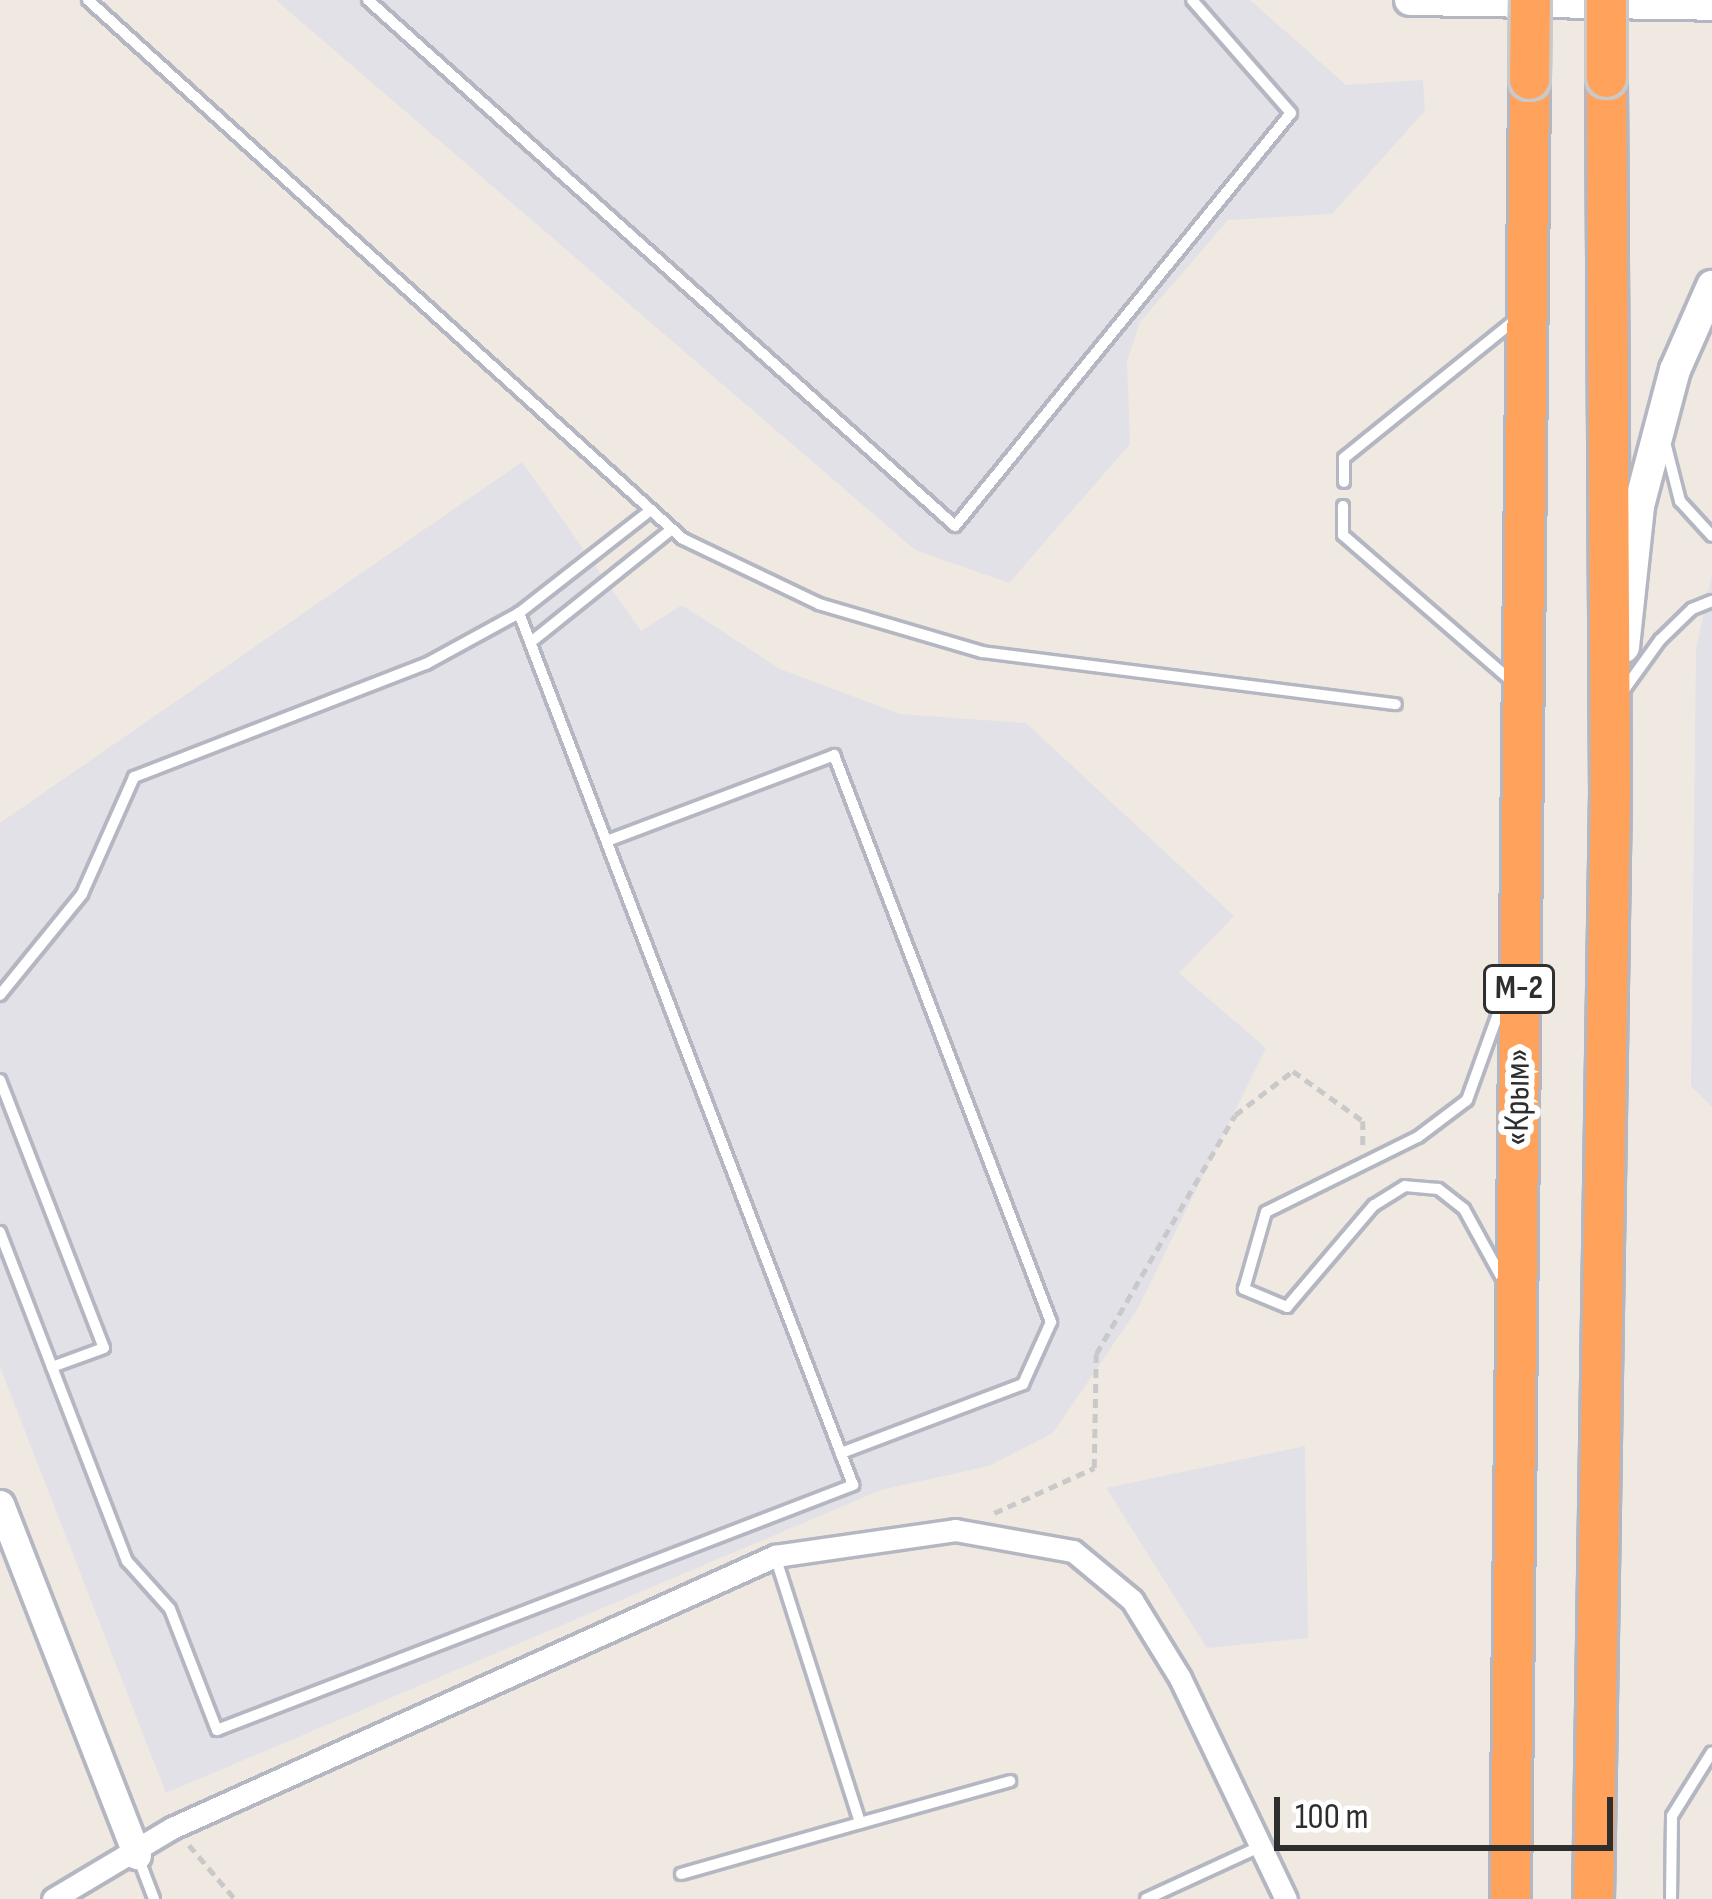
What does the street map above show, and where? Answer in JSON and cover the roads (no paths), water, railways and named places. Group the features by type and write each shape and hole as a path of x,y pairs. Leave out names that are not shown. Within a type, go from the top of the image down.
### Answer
{"highway":[{"name":"«Крым»","path":"1510,1899 1522,314 1530,0"},
{"name":"М-2","path":"1593,1899 1610,796 1606,0"}],"main road":[{"path":"1410,0 1712,5"},
{"path":"1610,796 1639,506 1663,421 1712,286"}],"street":[{"path":"0,1504 137,1856"},
{"path":"52,1899 137,1856 172,1828 775,1556 956,1529 1073,1551 1132,1600 1180,1678 1286,1899"}],"lane":[{"path":"88,0 671,530 819,604 982,652 1396,704"},
{"path":"368,0 955,526 1291,113 1192,0"},
{"path":"1344,482 1344,458 1522,314"},
{"path":"1663,421 1680,501 1712,536"},
{"path":"1343,506 1343,535 1521,690"},
{"path":"0,995 82,894 134,777 426,664 520,613 647,512"},
{"path":"531,642 671,530"},
{"path":"1619,697 1660,640 1692,609 1712,601"},
{"path":"0,1232 128,1561 170,1609 218,1730 854,1485 520,613"},
{"path":"607,842 834,755 851,799 1051,1322 1023,1384 841,1453"},
{"path":"1516,1304 1464,1209 1438,1189 1405,1186 1374,1205 1287,1307 1244,1289 1266,1212 1364,1158 1418,1137 1467,1100 1519,954"},
{"path":"0,1080 104,1348 52,1367"},
{"path":"775,1556 860,1823"},
{"path":"1671,1899 1672,1816 1712,1752"},
{"path":"681,1874 1010,1781"},
{"path":"1146,1899 1261,1846"},
{"path":"137,1856 154,1899"}]}
